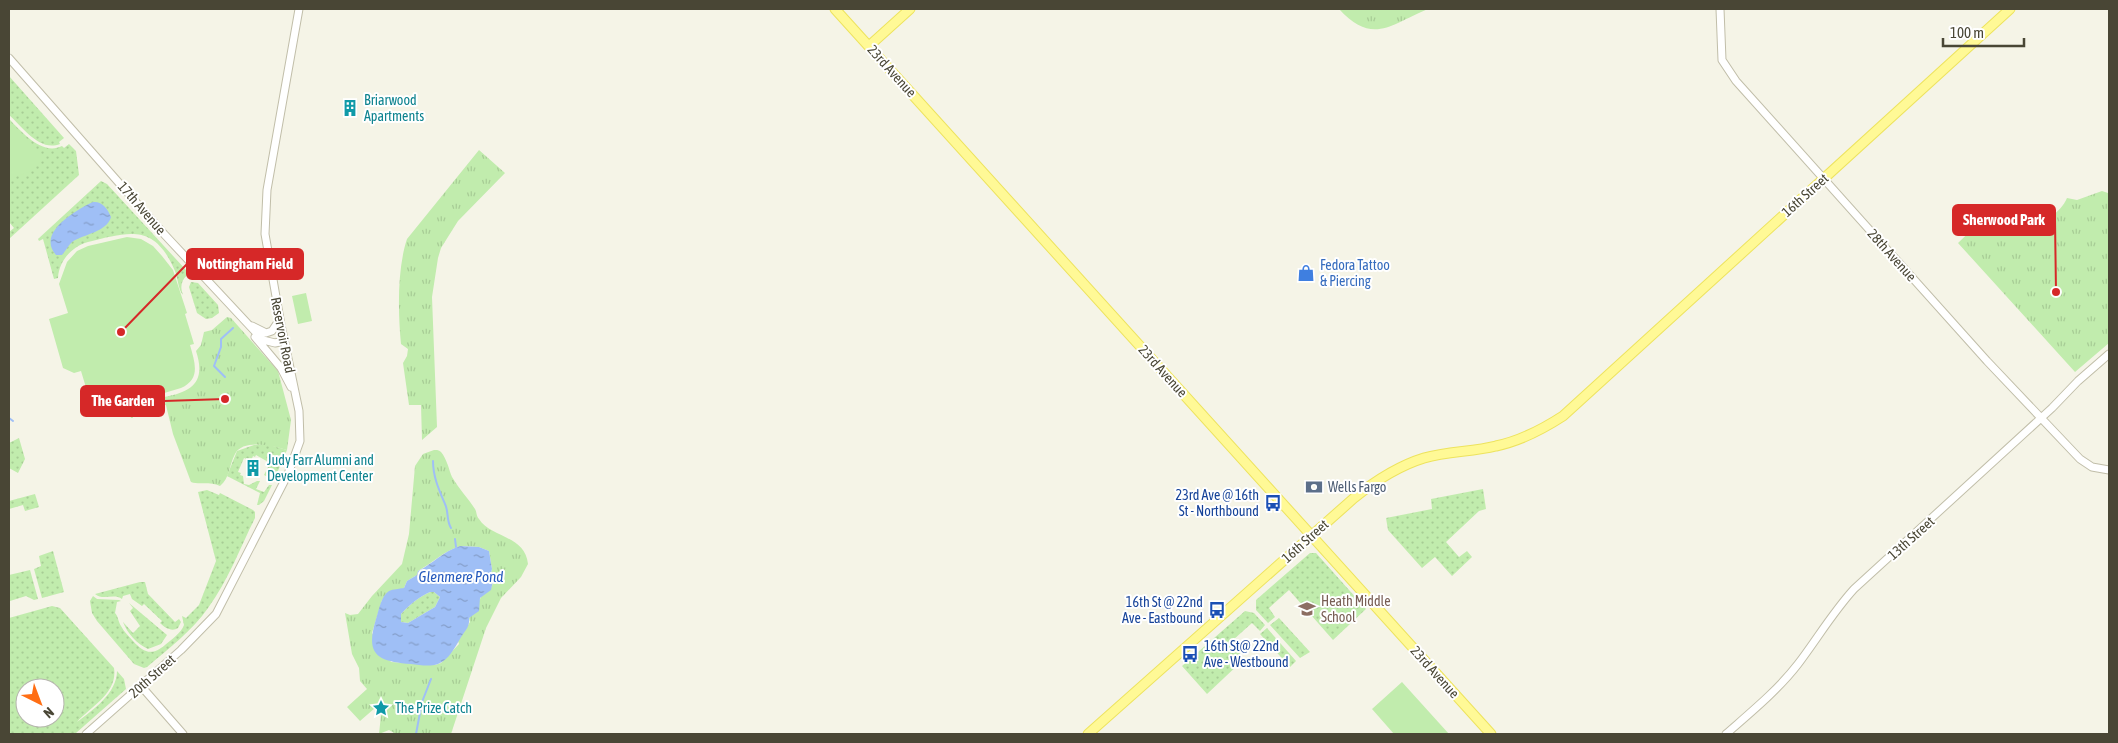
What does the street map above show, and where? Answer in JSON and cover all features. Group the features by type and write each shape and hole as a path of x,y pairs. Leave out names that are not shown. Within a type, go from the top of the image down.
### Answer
{"main road":[{"name":"23rd Avenue","path":"836,9 1491,734"},
{"path":"869,46 910,9"},
{"name":"16th Street","path":"1088,734 1364,490 1398,469 1431,456 1497,446 1511,442 1544,428 1562,416 2010,9"}],"street":[{"name":"Reservoir Road","path":"216,614 288,474 300,441 300,424 295,394 265,234 266,199 299,9"},
{"name":"28th Avenue","path":"1720,9 1722,60 1728,70 1768,118 2080,459 2092,466 2109,470"},
{"name":"17th Avenue","path":"9,58 164,234 247,324 267,342 284,341"},
{"path":"247,324 266,333 272,331 280,319"},
{"path":"247,324 252,333 281,368 295,394"},
{"name":"13th Street","path":"1726,734 1780,684 1854,590 2109,354"},
{"name":"20th Street","path":"86,734 181,650 216,614"},
{"path":"141,686 183,734"}],"green space":[{"path":"1339,9 1428,9 1393,25 1372,29 1362,27"},
{"path":"9,76 64,138 59,142 60,144 52,146 38,142 9,115"},
{"path":"9,119 26,136 47,148 62,146 64,148 69,144 76,151 79,175 9,239 9,232 14,228 9,222"},
{"path":"9,124 44,159 29,172 9,179"},
{"path":"479,150 505,173 458,221 441,248 432,297 437,427 422,440 421,405 409,405 403,363 408,349 401,344 399,291 401,264 407,239"},
{"path":"101,181 107,184 186,270 187,275 182,284 183,295 175,271 167,256 159,245 150,238 140,235 117,235 76,247 63,260 58,278 54,279 43,239 39,241 38,239"},
{"path":"2102,191 2108,193 2109,197 2109,343 2075,372 1958,243 1987,215 2021,220 2042,219 2052,215 2067,198 2077,200"},
{"path":"127,237 141,239 153,246 173,270 187,313 185,314 194,344 190,345 195,370 192,380 181,388 94,414 81,371 74,373 63,368 49,319 68,313 59,284 67,262 77,251 88,246"},
{"path":"191,282 198,283 218,305 219,313 212,318 206,319 197,313 189,287"},
{"path":"306,293 312,321 298,324 292,296"},
{"path":"227,317 231,318 278,371 291,420 287,450 259,444 239,449 233,458 226,479 220,486 191,482 173,434 164,397 183,392 195,383 199,370 196,351 201,345 204,332 212,330"},
{"path":"164,397 166,405 132,414 133,418 131,418 128,407"},
{"path":"19,438 25,459 18,473 9,468 9,443"},
{"path":"266,444 287,450 274,480 264,475 270,463 256,455 255,457 253,456 251,461 244,458 238,472 243,476 244,484 249,485 260,481 256,489 264,492 269,485 272,485 264,501 257,505 260,493 227,476 237,451 254,445"},
{"path":"434,450 441,452 452,477 475,509 478,518 491,530 521,547 526,555 528,564 521,577 501,598 486,628 451,734 396,734 389,730 379,734 381,715 375,708 360,721 347,707 367,689 360,681 359,668 352,654 345,613 350,615 358,614 402,564 409,534 415,466 423,454","holes":["460,546 479,547 489,551 492,569 490,576 493,581 490,589 481,597 469,618 470,622 458,641 459,644 441,663 435,665 391,662 372,633 382,600 404,588 407,581 417,575 418,571 449,551"]},
{"path":"1483,489 1486,509 1479,511 1446,542 1459,557 1467,551 1472,557 1452,576 1435,557 1422,568 1388,530 1386,518 1432,509 1431,499"},
{"path":"207,490 219,495 220,493 253,510 255,518 228,576 208,608 179,639 144,668 134,664 97,621 92,613 90,601 93,596 97,599 121,601 117,602 115,613 120,624 133,641 148,652 156,651 176,636 184,625 182,616 186,618 199,605 216,561 198,492"},
{"path":"35,494 39,507 25,511 23,505 9,509 9,501"},
{"path":"53,551 64,592 42,598 34,569 41,566 39,556"},
{"path":"1310,553 1316,553 1366,609 1333,640 1289,590 1269,608 1275,617 1268,623 1256,610 1256,600"},
{"path":"30,570 38,599 34,600 26,596 10,601 9,575"},
{"path":"145,582 148,594 175,622 179,619 181,622 178,628 169,629 164,626 160,623 162,621 144,604 142,606 132,599 130,594 123,596 122,599 119,597 101,597 95,594"},
{"path":"430,592 434,592 440,597 435,607 408,623 401,622 401,614 411,604"},
{"path":"129,603 167,635 161,644 148,649 136,641 130,634 123,622 133,633 140,626 130,611 133,608"},
{"path":"52,606 60,608 114,668 112,685 108,692 77,722 109,694 116,679 117,671 124,679 126,689 76,733 9,734 9,618"},
{"path":"1245,611 1254,613 1265,625 1260,631 1252,623 1233,640 1239,649 1241,662 1207,694 1182,666"},
{"path":"1279,618 1310,652 1300,658 1270,625"},
{"path":"1267,628 1296,661 1290,667 1260,634"},
{"path":"1402,682 1449,734 1394,734 1372,709"}],"water":[{"path":"93,202 102,204 106,208 111,217 109,222 100,229 72,242 62,255 56,255 51,247 54,231 69,216"},
{"name":"Glenmere Pond","path":"460,546 479,547 489,551 492,569 490,576 493,581 491,590 480,598 479,611 469,618 468,627 451,653 438,664 399,663 382,658 373,648 372,641 376,619 384,596 391,590 404,588 407,581 417,575 418,571","holes":["434,592 440,597 435,607 408,623 401,622 401,614 407,607 422,596"]}],"waterway":[{"path":"225,377 214,366 221,347 221,339 233,328"},
{"path":"9,418 13,421"},
{"path":"433,461 435,478 446,507 451,528"},
{"path":"455,539 456,547"},
{"path":"416,734 422,702 431,679"}],"place":[{"name":"Briarwood Apartments","path":"350,108"},
{"name":"Fedora Tattoo & Piercing","path":"1306,273"},
{"name":"Sherwood Park","path":"2056,292"},
{"name":"Nottingham Field","path":"121,332"},
{"name":"The Garden","path":"225,399"},
{"name":"Judy Farr Alumni and Development Center","path":"253,468"},
{"name":"Wells Fargo","path":"1314,487"},
{"name":"23rd Ave @ 16th St - Northbound","path":"1273,503"},
{"name":"Heath Middle School","path":"1307,609"},
{"name":"16th St @ 22nd Ave - Eastbound","path":"1217,610"},
{"name":"16th St@ 22nd Ave - Westbound","path":"1190,654"},
{"name":"The Prize Catch","path":"381,708"}]}
